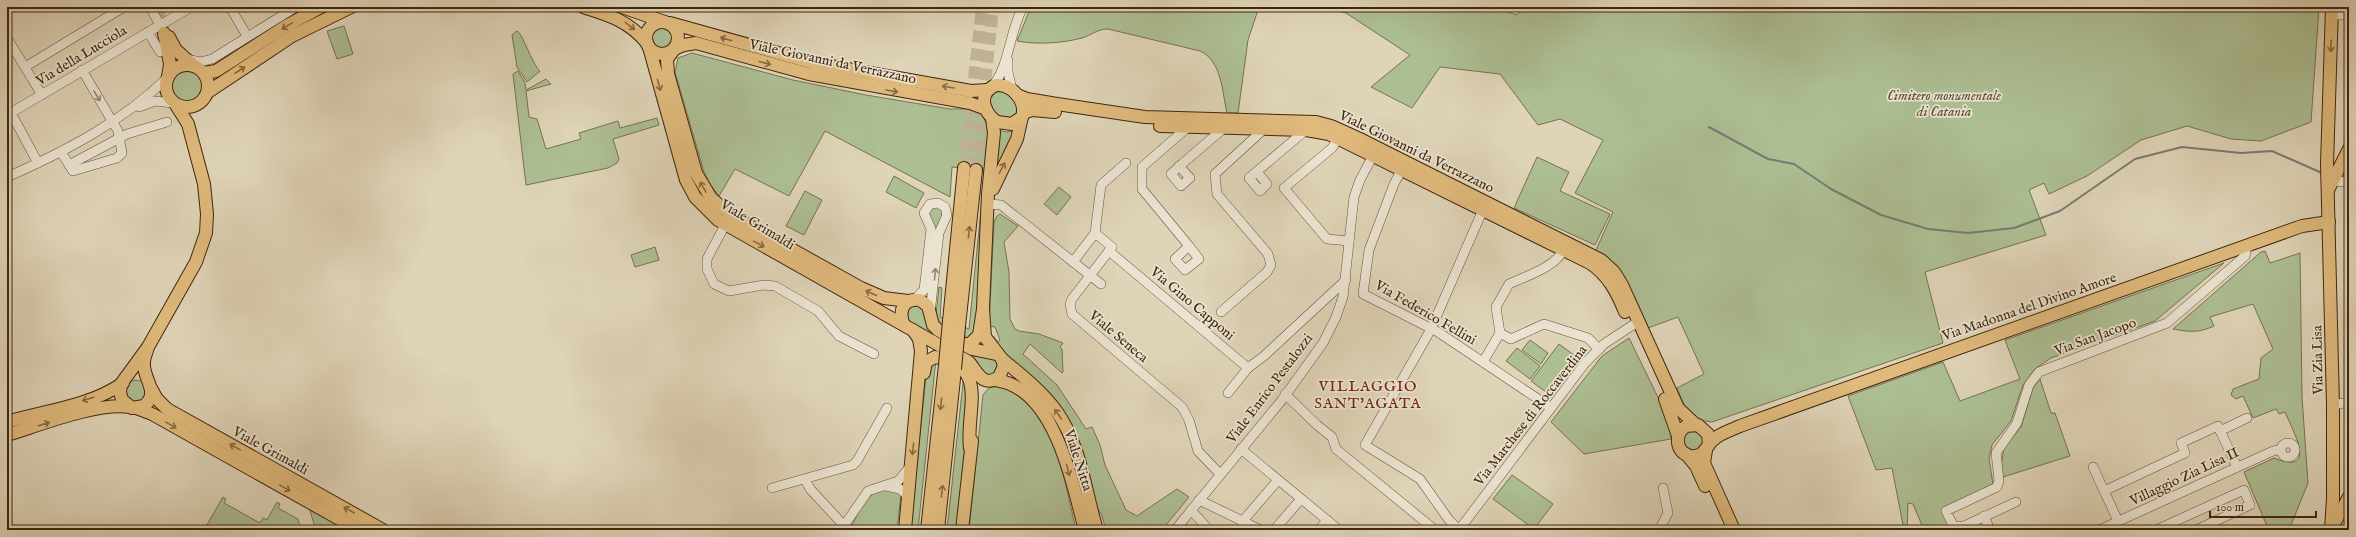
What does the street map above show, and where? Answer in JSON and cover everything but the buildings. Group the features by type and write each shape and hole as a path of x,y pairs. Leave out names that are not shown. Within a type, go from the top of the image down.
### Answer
{"main road":[{"path":"167,78 179,67 195,66 216,71 286,26 321,7"},
{"path":"180,108 200,104 208,92 292,36 351,7"},
{"name":"Viale Grimaldi","path":"583,7 621,19 630,25 648,45 686,180 702,206 725,225 969,362 983,380 993,380"},
{"path":"622,7 668,23 822,65 964,90 989,89 1001,85 1014,92 1022,103 1022,115 1016,139 998,176 989,204"},
{"name":"Via Zia Lisa","path":"2331,529 2333,507 2333,405 2329,222 2331,185 2328,107 2332,11"},
{"path":"674,50 663,54 658,54 648,45 649,28 657,22 668,23 676,28 679,35 674,50 667,59 668,74 696,173 711,198 732,216 861,288 884,298 924,302 930,313 933,324 938,330 972,349 999,356 1040,393 1065,425 1075,450 1097,530"},
{"path":"164,30 174,47 195,66 208,82 208,92"},
{"path":"133,408 120,396 125,381 148,346 196,262 206,233 207,206 204,184 180,108 166,89 170,64 164,30"},
{"name":"Viale Giovanni da Verrazzano","path":"674,50 684,45 696,43 808,74 970,103 989,114"},
{"path":"964,345 972,343 979,336 983,309 989,204 988,194 994,133 984,102 989,89"},
{"name":"Viale Giovanni da Verrazzano","path":"1014,92 1027,99 1145,117 1306,121 1375,151 1601,260 1618,277 1635,323 1663,384 1678,436"},
{"name":"Viale Giovanni da Verrazzano","path":"1022,115 1032,110 1042,110 1124,123 1188,127 1306,130 1333,133"},
{"path":"989,114 1001,124 1008,125 1018,122 1022,115"},
{"name":"Via Zia Lisa","path":"2329,150 2338,157 2348,152"},
{"name":"Viale Giovanni da Verrazzano","path":"1375,151 1402,169 1485,205 1590,263 1605,275 1635,323"},
{"name":"Via Zia Lisa","path":"2331,185 2348,152"},
{"path":"938,530 950,367 970,169"},
{"name":"Via Madonna del Divino Amore","path":"1740,426 2302,226 2329,222"},
{"path":"905,530 921,351 918,339 908,327 901,312 911,300"},
{"path":"962,530 970,448 981,389 1001,374 1004,366 999,356 985,337 983,309"},
{"name":"Viale Grimaldi","path":"148,346 143,364 150,386 157,399 167,409 383,530"},
{"path":"918,396 923,382 925,365 932,357 948,360 967,373 973,389 968,434 970,448"},
{"path":"927,530 950,367"},
{"path":"7,422 88,400 103,394 137,376 150,386 148,402 133,408"},
{"name":"Viale Nitta","path":"993,380 1010,384 1024,394 1050,423 1064,455 1085,530"},
{"name":"Viale Giovanni da Verrazzano","path":"1663,384 1681,412 1699,426"},
{"path":"7,435 96,409 120,406 133,408 152,414 359,530"},
{"path":"1725,530 1696,466 1679,446 1678,436 1686,426 1740,426"},
{"path":"1699,426 1709,436 1704,463 1734,530"},
{"path":"1686,454 1697,456 1717,436 1740,426"},
{"path":"2333,507 2348,500"},
{"path":"2331,529 2348,500"}],"street":[{"path":"25,67 124,7"},
{"path":"150,7 164,30"},
{"name":"Via della Lucciola","path":"9,114 148,32 164,30 178,10 191,7"},
{"path":"230,7 247,36"},
{"path":"195,66 200,62 212,59 296,7"},
{"path":"989,89 1000,76 1010,41 1024,7"},
{"name":"Via Zia Lisa","path":"2332,11 2349,15"},
{"path":"148,32 160,52"},
{"path":"7,38 42,95"},
{"path":"1010,41 1008,72 1014,92"},
{"path":"61,152 74,171 117,158 122,149 120,137 112,121 82,70"},
{"path":"7,177 61,152 125,113 167,78"},
{"path":"125,113 155,101 166,100 180,108"},
{"path":"9,114 38,163"},
{"path":"70,165 120,137 168,122"},
{"path":"1186,243 1142,189 1142,167 1188,127"},
{"path":"1181,164 1224,128"},
{"path":"1221,312 1267,272 1271,265 1268,254 1217,194 1215,174 1264,129"},
{"path":"1258,170 1306,130"},
{"path":"1333,133 1332,148 1284,188 1326,239 1349,241"},
{"name":"Viale Enrico Pestalozzi","path":"1175,530 1286,394 1323,343 1336,317 1346,280 1354,198 1375,151"},
{"path":"1073,262 1095,234 1100,185 1126,163"},
{"name":"Via Federico Fellini","path":"1402,169 1394,184 1369,250 1363,294 1431,329 1550,407"},
{"path":"2331,185 2349,182"},
{"path":"911,300 924,290 931,229 925,216 925,210 930,204 938,203 945,207 946,215 939,233 930,313"},
{"path":"989,204 1001,205 1101,284"},
{"path":"1459,530 1449,520 1420,479 1365,445 1431,329 1485,205"},
{"path":"725,225 707,259 707,269 714,284 729,291 764,285 776,286 818,311 839,336 874,354"},
{"name":"Via Gino Capponi","path":"1095,234 1112,247 1109,251 1248,368"},
{"name":"Via San Jacopo","path":"1965,528 1954,527 1946,510 1997,487 1999,481 1996,453 2017,423 2025,394 2039,372 2155,329 2167,323 2245,256 2247,246"},
{"path":"1483,362 1500,334 1496,307 1505,289 1509,284 1552,262 1562,255 1564,250"},
{"name":"Viale Seneca","path":"1109,251 1072,299 1070,304 1072,314 1182,407 1190,420 1198,451 1220,474"},
{"path":"1228,393 1248,368 1264,356 1346,280"},
{"name":"Via Marchese di Roccaverdina","path":"1459,530 1550,407 1599,349 1635,323"},
{"path":"1500,334 1512,339 1544,324 1588,338 1599,349"},
{"path":"1286,394 1317,425 1332,437 1336,449 1435,530"},
{"path":"2333,405 2349,402"},
{"path":"772,488 847,467 857,461 887,408"},
{"path":"2220,431 2247,418"},
{"path":"2104,491 2185,453 2181,444 2218,426 2237,467"},
{"path":"1241,449 1339,530"},
{"name":"Villaggio Zia Lisa II","path":"2099,530 2237,467 2281,449"},
{"path":"805,480 811,490 844,528 865,494 874,488 902,478 911,466"},
{"path":"2093,467 2118,521"},
{"path":"1242,522 1278,480"},
{"path":"883,486 900,489 908,496"},
{"path":"1659,530 1668,513 1663,488"},
{"path":"2156,530 2173,526 2244,490 2250,505 2196,530"},
{"path":"1274,530 1301,499"},
{"path":"1199,500 1261,530"},
{"path":"1965,528 1984,516 2016,502"},
{"path":"1191,510 1209,530"},
{"path":"1984,516 1990,530"},
{"path":"1319,530 1327,520"}],"green space":[{"path":"1031,7 1259,7 1248,40 1238,113 1227,113 1217,69 1213,62 1200,51 1108,29 1098,31 1082,38 1067,41 1041,43 1017,41"},
{"name":"Cimitero monumentale di Catania","path":"1321,7 1491,7 1517,15 1523,7 2319,7 2311,122 2261,141 2231,139 2187,126 2141,140 2087,176 2049,194 2044,183 2029,190 2046,235 1925,272 1943,343 1712,422 1704,421 1693,416 1686,407 1677,388 1704,374 1678,317 1648,328 1622,275 1596,250 1613,212 1575,193 1603,140 1560,119 1538,125 1500,74 1440,67 1412,108 1371,87 1410,55 1346,13"},
{"path":"344,26 353,54 337,59 327,31"},
{"path":"663,27 671,30 674,38 671,46 663,49 655,46 652,38 655,30"},
{"path":"517,31 522,37 540,71 527,82 517,67 512,35"},
{"path":"692,53 793,80 866,95 950,109 973,109 982,114 991,134 976,330 967,338 940,325 936,314 939,287 942,288 940,317 969,329 985,170 952,167 950,197 825,131 789,196 735,169 719,196 710,184 704,172 675,72 678,58"},
{"path":"184,69 190,69 194,70 201,76 204,86 203,93 197,100 190,103 184,103 180,102 173,96 170,89 170,83 171,79 177,72"},
{"path":"518,71 525,83 526,90 546,79 551,84 526,91 529,117 537,119 546,149 581,139 579,133 618,121 620,128 657,118 659,125 613,139 619,159 617,163 608,168 526,185 513,74"},
{"path":"998,89 1004,90 1015,102 1017,106 1017,113 1015,118 997,116 988,101"},
{"path":"999,130 1006,132 1016,130 996,172"},
{"path":"1537,157 1569,172 1560,191 1610,214 1595,245 1514,208"},
{"path":"894,176 924,193 916,208 886,192"},
{"path":"1059,187 1071,197 1057,215 1044,204"},
{"path":"805,191 822,200 804,235 786,226"},
{"path":"936,206 943,211 936,240 928,210"},
{"path":"1000,214 1018,226 1004,242 1009,272 1010,319 1015,329 1019,331 1039,334 1063,343 1060,347 1062,349 1063,372 1062,373 1030,344 1023,354 1057,385 1086,429 1092,427 1100,445 1105,465 1126,510 1137,516 1177,489 1189,497 1162,530 1106,530 1102,516 1096,506 1079,444 991,336 993,336 998,342 1000,340 995,327 989,326 994,222"},
{"path":"655,247 659,260 635,267 631,255"},
{"path":"2265,251 2270,263 2300,253 2302,397 2308,483 2289,530 2280,526 2278,530 2273,530 2267,526 2244,472 2274,458 2288,462 2296,461 2299,456 2299,449 2293,430 2285,412 2279,414 2276,409 2253,418 2243,396 2236,399 2231,395 2233,389 2259,379 2261,358 2273,349 2253,304 2210,317 2214,326 2204,330 2184,331 2173,329 2261,252"},
{"path":"2224,263 2155,321 2051,358 2035,369 2023,385 2011,421 1992,445 1989,459 1993,484 1943,508 1953,530 1924,530 1913,504 1908,503 1907,530 1904,530 1892,468 1876,470 1848,396 1943,362 1960,401 2020,379 2005,340"},
{"path":"916,304 923,308 927,321 997,359 999,370 990,377 909,323 905,311"},
{"path":"1629,338 1670,422 1671,439 1584,454 1551,422 1602,356"},
{"path":"1530,340 1548,353 1541,364 1522,350"},
{"path":"1559,344 1578,358 1550,395 1531,381"},
{"path":"1517,348 1540,366 1530,379 1506,361"},
{"path":"936,359 918,530 910,530 927,367"},
{"path":"964,374 971,391 956,530 947,530"},
{"path":"2040,379 2051,413 2055,413 2070,456 2003,477 2001,466 2004,448 2021,427 2033,388"},
{"path":"136,380 144,383 147,391 144,399 136,402 128,399 125,391 128,383"},
{"path":"998,386 1017,395 1032,409 1044,426 1054,447 1061,468 1076,530 969,530 983,395 989,388"},
{"path":"1690,427 1705,434 1702,450 1686,451 1681,436"},
{"path":"1512,475 1553,504 1534,529 1493,499"},
{"path":"880,490 898,491 901,494 897,530 855,530 852,525 863,504 870,496"},
{"path":"223,497 226,499 224,503 260,523 263,518 267,520 277,502 280,504 278,508 298,519 301,530 204,530"},
{"path":"311,509 345,528 344,530 316,530 310,511"}],"waterway":[{"path":"1709,127 1768,159 1794,164 1831,189 1881,215 1928,229 1968,233 2014,228 2060,211 2135,159 2182,147 2241,153 2272,151 2322,173"}],"tunnel":[{"path":"157,7 163,29"},
{"path":"964,168 982,7"},
{"path":"976,170 993,7"}],"district":[{"name":"VILLAGGIO SANT'AGATA","path":"1368,394"}]}
